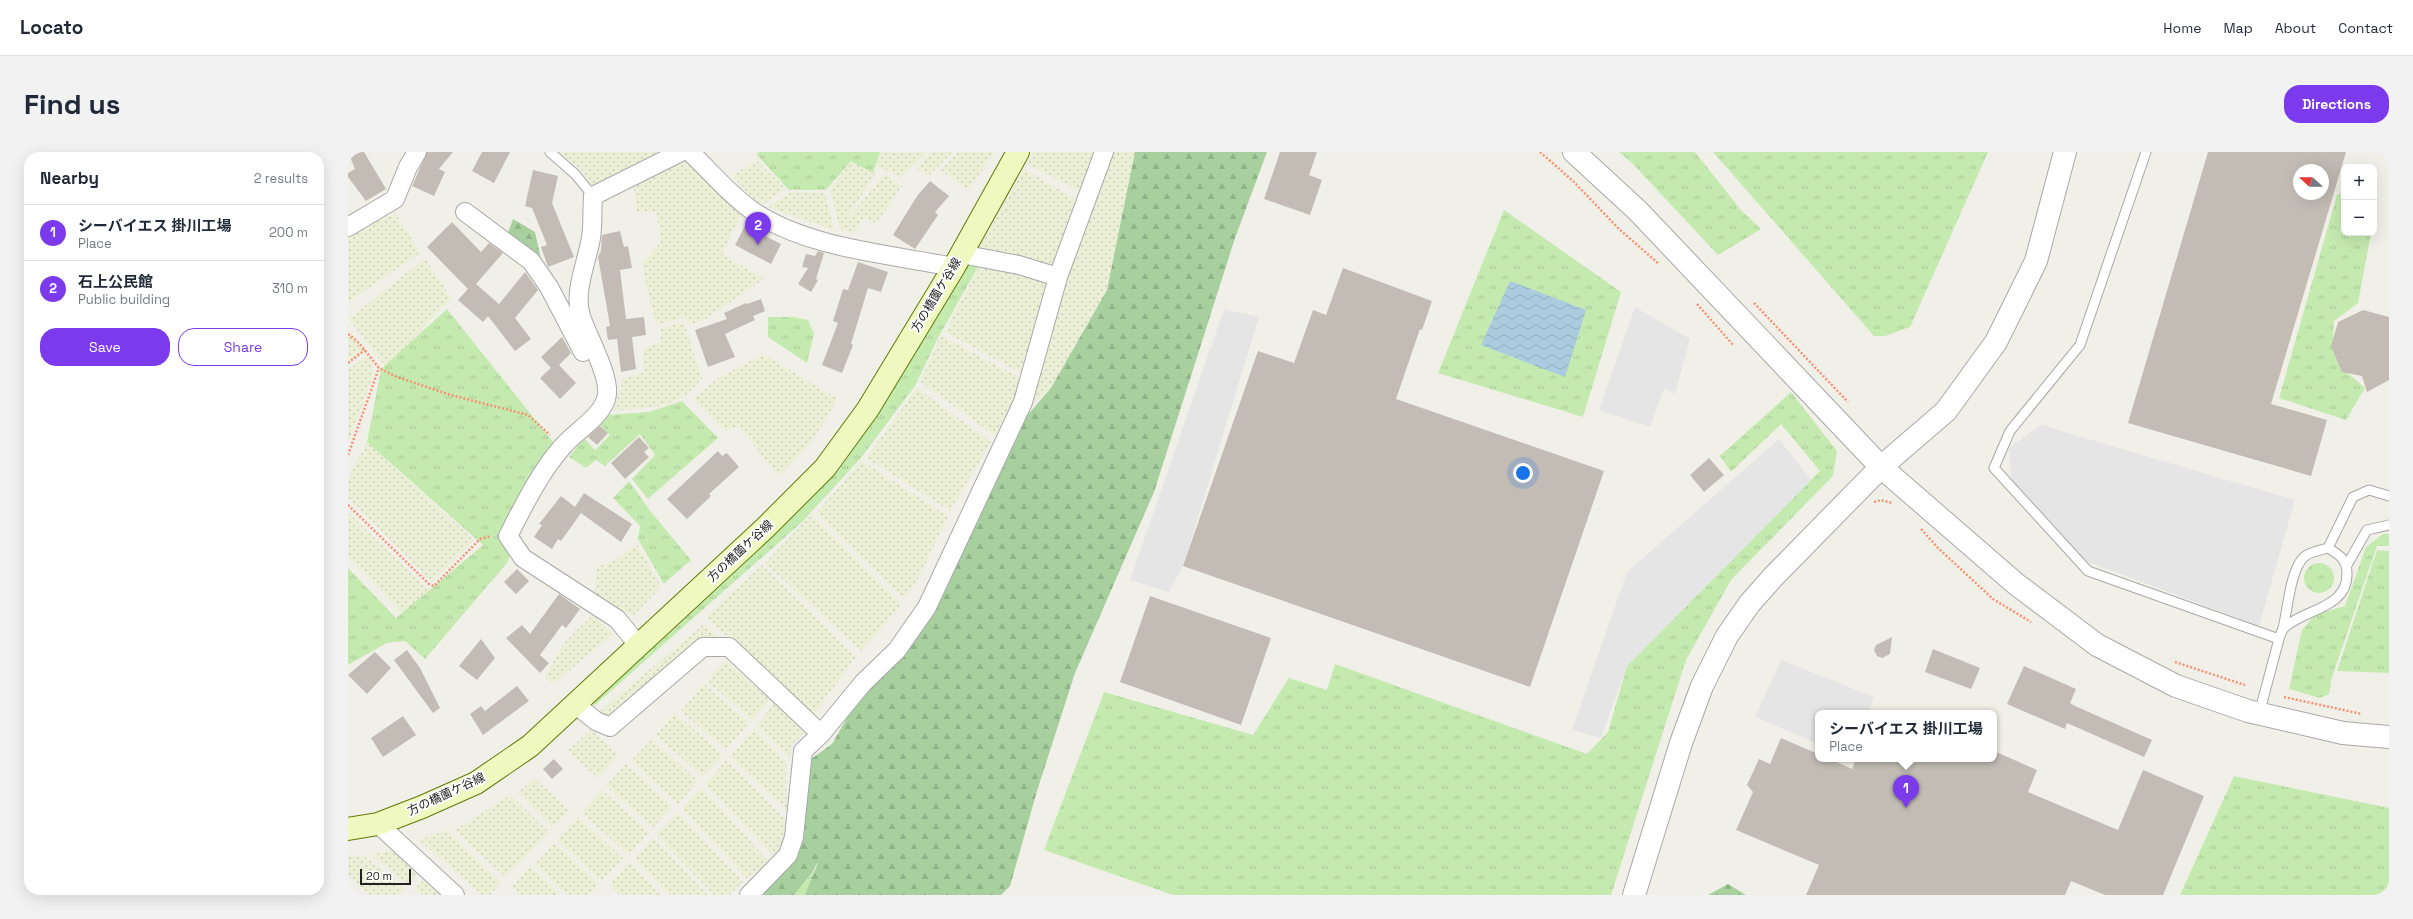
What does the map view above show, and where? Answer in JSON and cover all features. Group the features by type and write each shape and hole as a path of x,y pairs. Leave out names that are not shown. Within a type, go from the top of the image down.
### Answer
{"main road":[{"name":"方の橋薗ケ谷線","path":"348,829 378,824 422,807 476,783 530,746 639,646 825,468 868,409 957,260 1018,152"}],"street":[{"path":"348,227 395,199 408,167 417,152"},
{"path":"639,646 617,619 523,558 508,536 534,486 563,446 596,414 606,399 607,387 603,374 580,315 580,292 591,238 593,196 680,152"},
{"path":"690,152 750,208 780,227 813,240 957,260 1019,265 1058,277"},
{"path":"749,895 788,855 794,836 799,773 804,751 821,734 863,683 897,650 927,607 1023,402 1058,277 1104,152"},
{"path":"1574,152 1638,211 1881,468 1934,511 2016,584 2097,645 2176,686 2259,714 2343,733 2389,738"},
{"path":"1634,895 1680,744 1702,686 1727,636 1750,603 1774,576 1881,468 1946,411 1996,342 2036,261 2065,152"},
{"path":"466,212 531,261 549,287 606,399"},
{"path":"575,704 596,720 610,727 703,647 729,647 821,734"},
{"path":"378,824 455,895"}],"lane":[{"path":"550,152 575,174 593,196"},
{"path":"2146,152 2080,345 2010,431 1994,468 2088,571 2279,640"},
{"path":"2259,714 2283,628 2297,566 2305,556 2328,548 2353,497 2369,490 2389,496"},
{"path":"2283,628 2340,596 2347,578 2347,565 2367,530 2389,525"},
{"path":"2328,548 2340,555 2347,565"}],"path":[{"path":"1540,152 1573,181 1619,229 1663,268"},
{"path":"1695,301 1734,346"},
{"path":"348,334 365,350 379,368 397,377 451,395 528,415 563,446"},
{"path":"348,363 365,350"},
{"path":"348,455 379,368"},
{"path":"348,505 429,584 434,586 480,539 488,536 508,536"},
{"path":"2173,662 2245,685"},
{"path":"2284,697 2364,714"}],"green space":[{"path":"559,152 669,152 597,194 582,170"},
{"path":"680,152 746,205 722,254 764,279 704,320 691,324 684,317 656,325 642,265 661,242 657,212 637,211 632,176"},
{"path":"759,152 880,152 873,173 851,161 826,190 789,190 756,154"},
{"path":"881,152 927,152 901,177 876,166"},
{"path":"931,152 953,152 928,176 917,169"},
{"path":"958,152 994,152 968,191 941,170"},
{"path":"1033,152 1096,152 1080,191 1027,164"},
{"path":"1104,152 1135,152 1107,290 1051,388 1015,420"},
{"path":"1135,152 1267,152 1235,238 1154,492 1075,673 1037,791 1010,886 1001,895 805,895 819,860 812,873 794,895 749,895 788,855 804,764 832,744 863,690 905,638 1018,426 1051,388 1107,290"},
{"path":"1619,152 1695,152 1741,210 1761,229 1718,255 1632,163"},
{"path":"1713,152 1988,152 1910,327 1885,336 1874,336"},
{"path":"757,161 786,189 762,205 749,195 732,175"},
{"path":"851,161 875,174 844,223 885,174 902,186 877,223 863,219 854,233 840,229 830,190"},
{"path":"1024,169 1078,201 1051,270 1015,255 979,247"},
{"path":"791,192 825,193 834,230 768,207"},
{"path":"2341,193 2341,236 2370,236 2358,303 2334,321 2333,342 2341,367 2365,388 2346,420 2279,398 2337,195"},
{"path":"1504,210 1621,292 1583,417 1438,373"},
{"path":"396,214 420,253 348,302 348,232"},
{"path":"513,219 535,232 542,264 508,233"},
{"path":"968,256 983,258 938,338 915,386 860,459 802,522 594,706 590,698 803,500"},
{"path":"425,258 451,298 386,368 349,319"},
{"path":"982,261 1050,279 1021,373 945,332"},
{"path":"447,309 553,442 507,563 425,659 405,641 387,643 348,665 348,568 396,618 483,545 367,442 381,369"},
{"path":"768,317 793,317 808,320 814,334 807,363 768,337"},
{"path":"684,322 702,379 685,396 662,406 614,411 623,379 643,373 643,349 661,342 661,328"},
{"path":"348,330 365,350 348,363"},
{"path":"941,336 1021,378 1016,399 994,435 920,382"},
{"path":"368,354 374,373 348,443 348,370"},
{"path":"763,354 838,399 813,440 779,476 739,427 724,430 693,399 715,380"},
{"path":"917,388 991,442 950,511 866,458"},
{"path":"1791,392 1837,451 1833,476 1731,580 1686,660 1611,895 1173,895 1044,850 1104,692 1253,735 1289,678 1327,690 1335,664 1587,754 1608,732 1627,666 1820,471 1781,424 1731,472 1720,456"},
{"path":"682,401 718,438 648,499 632,479 655,455 640,434 605,466 596,460 586,468 569,457 584,438 595,450 610,435 598,423 608,415 649,412"},
{"path":"367,442 474,540 432,582 348,497 348,478"},
{"path":"862,461 948,516 916,583 904,599 816,513"},
{"path":"629,481 651,512 691,560 664,584 638,539 640,526 613,498"},
{"path":"348,512 428,590 403,614 348,557"},
{"path":"811,515 902,604 861,651 765,563"},
{"path":"2383,534 2389,534 2389,546 2377,546 2332,677 2329,694 2320,698 2289,689 2302,630 2315,615 2345,606 2366,547"},
{"path":"637,544 661,587 633,616 594,593 597,567 616,560"},
{"path":"2377,550 2389,551 2389,673 2337,671"},
{"path":"2319,563 2325,564 2333,572 2333,584 2325,592 2319,593 2313,592 2305,584 2304,578 2305,572 2313,564"},
{"path":"762,565 856,657 814,714 706,617"},
{"path":"593,615 613,634 553,684 545,676 565,642"},
{"path":"704,624 724,641 608,720 598,713"},
{"path":"725,661 770,699 752,720 707,681"},
{"path":"704,684 749,723 726,750 681,711"},
{"path":"775,702 806,730 791,746 790,758 757,726"},
{"path":"675,713 723,755 703,777 656,735"},
{"path":"754,729 786,762 787,811 730,757"},
{"path":"591,730 619,754 598,778 568,750"},
{"path":"652,739 698,781 678,804 631,761"},
{"path":"726,760 787,822 780,850 773,856 706,785"},
{"path":"626,764 672,806 653,828 606,786"},
{"path":"2234,776 2389,808 2389,895 2180,895"},
{"path":"535,779 569,810 553,828 518,792"},
{"path":"702,788 769,862 747,879 682,808"},
{"path":"602,790 649,832 629,855 582,813"},
{"path":"510,795 549,832 505,877 455,830"},
{"path":"678,813 743,882 729,895 714,895 656,835"},
{"path":"578,817 623,858 602,881 557,840"},
{"path":"448,830 501,883 490,895 482,895 419,840"},
{"path":"653,838 708,895 669,895 635,859"},
{"path":"554,843 599,884 589,895 567,895 535,865"},
{"path":"393,850 419,872 408,884 371,855"},
{"path":"364,856 405,889 399,895 369,895 348,876 348,857"},
{"path":"629,862 660,895 620,895 610,885"},
{"path":"530,866 561,895 521,895 512,887"},
{"path":"816,869 805,895 794,895"},
{"path":"427,876 448,895 421,895 415,889"},
{"path":"1728,884 1746,895 1708,895"}],"shaded area":[{"path":"1635,307 1690,339 1675,394 1664,388 1650,427 1599,410"},
{"path":"1224,309 1259,317 1183,566 1169,592 1130,580"},
{"path":"2041,425 2295,500 2259,626 2078,558 2012,489 2009,448"},
{"path":"1779,439 1811,480 1627,666 1601,738 1572,730 1627,572"},
{"path":"1781,660 1874,697 1868,710 1815,710 1815,743 1755,717"}],"water":[{"path":"1510,281 1586,310 1565,377 1481,345"}],"building":[{"path":"348,152 364,152 386,189 366,201 348,177 348,173 355,169"},
{"path":"427,152 453,152 439,169 445,172 434,196 412,186"},
{"path":"482,152 510,152 494,183 472,171"},
{"path":"1280,152 1317,152 1309,175 1322,180 1310,215 1264,199"},
{"path":"2208,152 2346,152 2342,164 2341,164 2341,169 2271,404 2327,420 2311,476 2128,423"},
{"path":"533,170 558,176 552,203 574,257 548,267 541,247 547,245 532,208 525,206"},
{"path":"930,181 949,196 935,212 938,215 915,249 893,235 917,196"},
{"path":"452,222 481,252 489,243 503,253 476,284 499,304 525,272 538,290 515,318 531,339 515,351 488,316 483,322 458,300 468,289 427,247"},
{"path":"745,226 781,244 771,264 735,245"},
{"path":"620,231 624,247 628,246 632,268 620,270 626,319 644,317 646,335 632,337 636,369 621,372 617,339 608,340 606,327 610,326 598,257 601,251 602,235"},
{"path":"818,251 824,253 816,279 818,280 811,292 798,284 808,268 802,267 806,254 815,256"},
{"path":"858,262 888,272 881,292 868,288 851,344 853,345 842,373 822,365 838,323 833,321 843,289 848,290"},
{"path":"1343,268 1432,301 1422,330 1420,329 1396,399 1604,471 1530,687 1183,566 1258,351 1294,363 1313,310 1326,315"},
{"path":"761,299 765,311 753,316 755,320 725,334 735,357 708,367 695,330 727,319 724,313 746,303 747,304"},
{"path":"2363,310 2389,317 2389,380 2367,392 2362,376 2342,372 2331,346 2338,322"},
{"path":"562,337 571,353 559,365 576,383 560,399 540,378 551,368 541,357"},
{"path":"600,426 608,433 597,445 588,437"},
{"path":"639,437 649,448 644,452 649,457 625,479 611,463"},
{"path":"718,451 722,456 727,453 739,467 709,494 711,496 687,519 667,499"},
{"path":"1709,458 1724,475 1704,492 1690,475"},
{"path":"584,493 632,524 621,542 581,513 561,541 558,539 552,549 534,537 542,525 539,524 561,496 575,507"},
{"path":"517,569 529,581 516,594 504,582"},
{"path":"559,594 580,609 566,628 562,625 540,655 549,663 540,673 506,638 522,625 530,634"},
{"path":"1150,596 1271,638 1241,725 1120,682"},
{"path":"1892,637 1890,654 1882,658 1877,656 1874,650 1876,645"},
{"path":"481,639 495,658 477,680 459,666"},
{"path":"1933,649 1980,668 1971,689 1925,672"},
{"path":"407,650 420,668 440,708 433,713 394,660"},
{"path":"375,652 391,668 367,694 348,675"},
{"path":"2024,666 2076,689 2070,703 2075,706 2152,740 2144,757 2067,723 2065,729 2007,704"},
{"path":"517,686 529,701 483,735 470,714 481,706 485,711"},
{"path":"403,716 416,735 383,757 371,738"},
{"path":"1781,738 1815,753 1815,762 1837,762 1852,769 1855,762 1997,762 1997,752 2037,770 2028,792 2118,830 2143,770 2204,796 2163,895 2105,895 2071,881 2065,895 1806,895 1819,865 1736,830 1753,792 1747,785 1759,759 1770,764"},
{"path":"554,759 563,769 552,779 543,769"}],"place":[{"name":"石上公民館","path":"758,245"},
{"name":"シーバイエス 掛川工場","path":"1906,808"}]}
